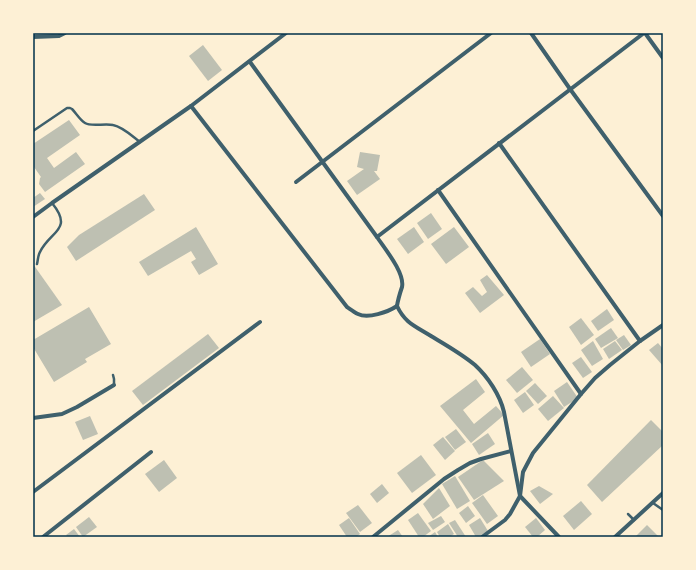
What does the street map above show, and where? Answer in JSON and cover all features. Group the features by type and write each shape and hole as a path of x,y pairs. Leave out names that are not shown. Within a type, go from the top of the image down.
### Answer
{"street":[{"path":"33,37 59,36 65,33"},
{"path":"33,218 191,106 286,33"},
{"path":"296,182 492,33"},
{"path":"531,33 663,216"},
{"path":"377,237 644,33 663,58"},
{"path":"250,62 377,237 396,267 401,278 402,286 397,306 406,321 466,358 484,375 493,387 501,402 520,496 559,537"},
{"path":"191,106 347,307 358,315 370,315 380,313 397,306"},
{"path":"499,143 640,341"},
{"path":"438,190 581,394"},
{"path":"33,492 260,322"},
{"path":"482,537 505,520 510,514 520,496 523,472 533,453 581,394 600,374 640,341 663,325"},
{"path":"33,418 62,414 114,385"},
{"path":"372,537 444,479 458,470 481,459 511,451"},
{"path":"43,537 151,452"},
{"path":"615,537 663,493"}],"lane":[{"path":"33,131 67,108 70,108 84,123 89,125 116,125 127,131 140,142"},
{"path":"37,264 40,252 49,240 57,233 61,221 59,212 52,204"},
{"path":"113,375 114,385"},
{"path":"653,503 663,510"},
{"path":"628,514 634,520"}],"building":[{"path":"203,45 222,70 208,81 189,56"},
{"path":"69,120 80,135 47,158 54,168 76,152 85,164 45,192 39,184 41,177 34,167 33,168 33,144"},
{"path":"360,152 380,155 377,171 374,171 380,179 357,195 347,181 364,169 357,167"},
{"path":"40,193 45,199 33,207 33,198"},
{"path":"144,194 155,210 76,261 67,247 79,235"},
{"path":"431,213 442,229 428,239 417,223"},
{"path":"196,227 218,264 199,275 191,262 196,259 191,251 148,276 139,262"},
{"path":"414,227 424,242 408,254 397,239"},
{"path":"454,227 469,247 446,264 431,244"},
{"path":"33,264 62,305 33,322"},
{"path":"487,275 504,295 480,313 465,293 473,287 482,296 487,292 480,280"},
{"path":"89,307 111,344 85,359 87,362 54,382 33,347 33,340"},
{"path":"607,309 614,320 598,331 591,321"},
{"path":"581,318 594,335 581,345 569,327"},
{"path":"611,328 618,338 601,348 595,339"},
{"path":"208,334 219,348 143,405 132,391"},
{"path":"624,335 631,345 623,350 616,340"},
{"path":"540,339 550,354 531,367 521,352"},
{"path":"593,341 603,359 592,366 581,350"},
{"path":"615,341 622,350 609,359 603,349"},
{"path":"658,343 663,349 663,366 649,350"},
{"path":"581,357 592,372 583,378 572,363"},
{"path":"522,367 533,380 517,393 506,380"},
{"path":"476,379 485,392 463,410 474,424 496,406 504,415 471,443 440,406"},
{"path":"567,382 578,398 564,407 554,391"},
{"path":"535,383 547,396 538,404 526,391"},
{"path":"525,392 534,405 523,413 514,400"},
{"path":"553,396 564,408 548,421 538,409"},
{"path":"90,416 98,434 83,440 75,422"},
{"path":"651,420 663,432 663,445 602,502 587,485"},
{"path":"456,429 466,442 455,450 445,437"},
{"path":"488,433 495,444 479,455 472,444"},
{"path":"443,437 455,451 445,460 433,445"},
{"path":"421,455 436,475 412,493 397,473"},
{"path":"164,460 177,478 159,492 145,474"},
{"path":"483,460 504,481 474,500 458,477"},
{"path":"455,476 470,501 457,509 442,484"},
{"path":"382,484 389,493 377,503 370,494"},
{"path":"539,486 553,494 540,504 530,491"},
{"path":"439,488 450,506 433,519 423,504"},
{"path":"483,495 498,516 487,524 472,503"},
{"path":"581,501 592,514 574,530 563,516"},
{"path":"358,505 372,523 360,532 346,513"},
{"path":"468,506 475,516 466,523 459,513"},
{"path":"418,513 431,531 423,537 419,537 408,520"},
{"path":"441,516 445,522 433,530 428,523"},
{"path":"89,517 97,527 83,537 76,527"},
{"path":"349,518 360,534 356,537 347,537 339,525"},
{"path":"480,518 488,531 476,537 469,525"},
{"path":"536,518 545,530 537,537 533,537 525,527"},
{"path":"455,520 466,537 458,537 449,523"},
{"path":"448,524 454,534 449,537 440,537 437,532"},
{"path":"647,525 659,537 635,537"},
{"path":"74,529 80,537 68,537 66,535"},
{"path":"398,530 403,537 387,537"},
{"path":"435,532 438,537 428,537"}]}
